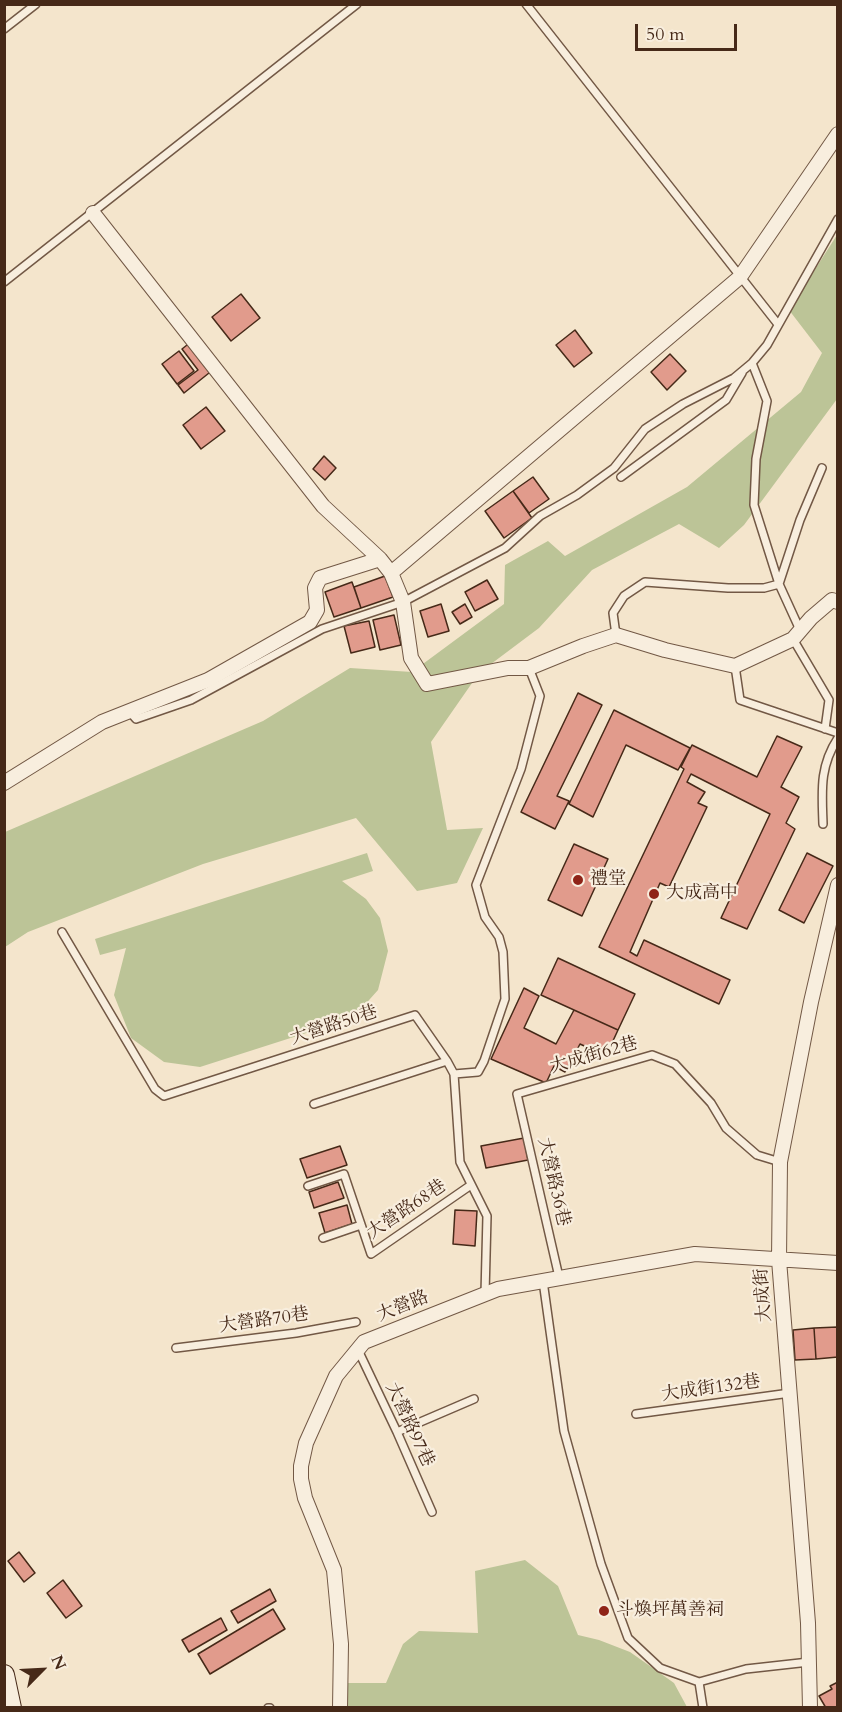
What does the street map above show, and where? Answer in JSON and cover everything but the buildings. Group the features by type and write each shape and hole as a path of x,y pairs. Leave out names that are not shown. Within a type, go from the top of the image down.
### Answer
{"main road":[{"path":"4,1675 10,1707"}],"street":[{"path":"391,573 740,277 837,134"},
{"path":"93,213 323,506 380,559 391,573 403,602 411,658 427,684 508,668 529,668 616,635 665,650 735,666 796,634 832,600 837,602"},
{"path":"4,783 102,722 208,680 310,622 316,610 315,588 320,578 380,559"},
{"name":"大成街","path":"810,1707 808,1623 779,1260 780,1162 811,1002 837,885"},
{"name":"大營路","path":"340,1707 341,1644 334,1570 305,1498 301,1472 306,1443 336,1376 364,1342 498,1289 695,1254 837,1263"}],"lane":[{"path":"4,29 36,4"},
{"path":"4,282 357,4"},
{"path":"526,4 777,323"},
{"path":"129,711 136,719 191,700 312,633 403,602 505,548 540,516 577,495 614,468 645,429 684,404 734,378 752,363 766,345 837,219"},
{"path":"752,363 767,401 756,459 754,505 796,634 829,700 825,729"},
{"path":"621,477 726,400 745,369"},
{"path":"778,584 800,520 822,468"},
{"path":"616,635 613,613 624,596 645,582 728,588 764,588 778,584"},
{"path":"735,666 740,700 837,733"},
{"path":"454,1074 478,1072 484,1061 505,999 503,952 499,937 485,917 476,885 521,769 540,696 529,668"},
{"path":"823,824 821,780 830,750 837,738"},
{"name":"大營路50巷","path":"62,932 155,1089 164,1096 415,1015 454,1074 460,1162 487,1216 485,1294"},
{"name":"大成街62巷","path":"518,1094 652,1055 675,1064 711,1103 726,1128 757,1155 780,1162"},
{"path":"314,1104 447,1061"},
{"name":"大營路36巷","path":"518,1094 559,1277"},
{"name":"大營路68巷","path":"308,1186 344,1174 371,1254 471,1185"},
{"path":"323,1238 361,1225"},
{"path":"543,1281 564,1431 601,1564 628,1638 660,1668 699,1682 746,1669 809,1662"},
{"name":"大營路70巷","path":"176,1348 296,1333 356,1322"},
{"name":"大營路97巷","path":"358,1350 432,1512"},
{"name":"大成街132巷","path":"636,1414 790,1393"},
{"path":"397,1432 474,1399"},
{"path":"699,1682 703,1707"}],"green space":[{"path":"837,235 837,399 744,525 719,548 679,524 592,570 539,628 479,673 431,742 447,830 483,828 457,883 417,891 356,818 203,864 28,932 5,947 5,832 263,721 350,668 412,672 504,604 505,565 548,541 565,556 687,487 801,392 822,353 789,310"},
{"path":"367,853 373,871 342,881 366,899 380,918 388,951 378,990 353,1018 200,1067 164,1062 131,1038 114,995 126,948 100,955 95,939"},
{"path":"525,1560 558,1586 578,1635 630,1652 674,1683 687,1707 345,1708 347,1683 386,1683 403,1644 419,1631 478,1633 475,1571"}],"place":[{"name":"禮堂","path":"578,880"},
{"name":"大成高中","path":"654,894"},
{"name":"斗煥坪萬善祠","path":"604,1611"}]}
